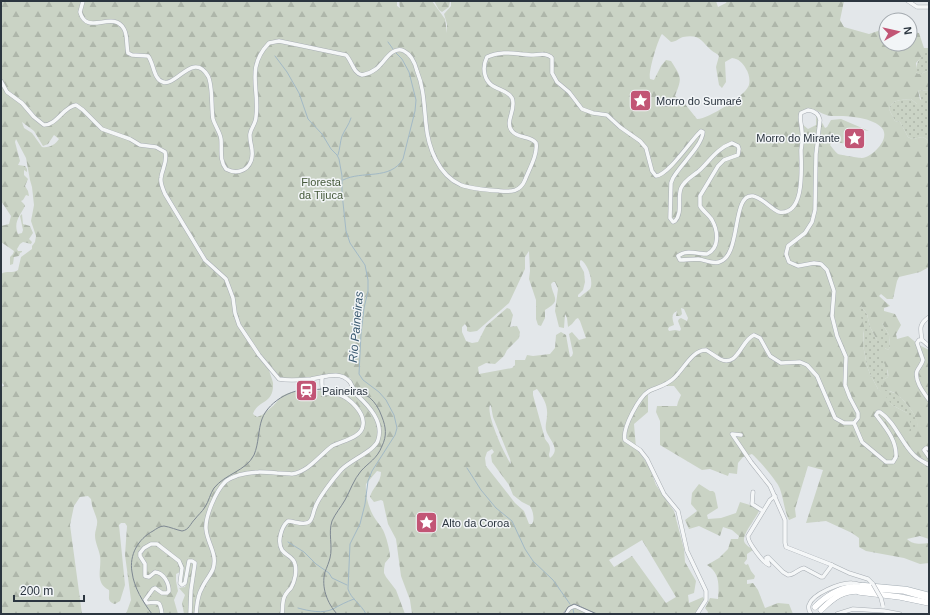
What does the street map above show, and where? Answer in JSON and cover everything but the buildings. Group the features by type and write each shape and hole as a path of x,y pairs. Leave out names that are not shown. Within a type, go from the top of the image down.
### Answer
{"highway":[{"path":"861,585 842,587 828,596 818,609 833,598 849,592 857,591 896,594 928,600"},
{"path":"828,596 840,590 854,587 904,591 928,600"},
{"path":"849,592 928,600"}],"main road":[{"path":"861,585 906,589 928,600"}],"street":[{"path":"83,1 80,12 85,20 90,23 114,21 121,25 125,32 128,53 132,55 148,56 155,73 162,82 164,83 171,81 191,68 204,71 210,82 213,119 221,140 221,160 226,169 236,172 244,170 252,161 250,136 256,118 255,75 258,59 268,44 279,41 346,55 360,75 368,74 375,70 392,52 403,50 412,58 418,72 423,96 428,138 433,154 440,166 459,184 468,187 502,192 517,190 520,188 535,155 536,143 531,138 516,135 512,132 509,124 513,104 512,99 509,95 492,87 486,80 484,62 487,57 508,52 530,55 550,55 552,58 553,77 557,82 569,92 582,109 593,113 607,115 620,127 640,141 646,148 652,171 656,176 662,174 699,133 702,131 703,132 695,147 673,178 671,184 670,218 673,222 678,217 680,192 685,181 702,168 722,148 732,142 738,146 738,154 724,160 718,166 700,196 700,206 711,218 716,229 717,238 713,250 707,254 694,252 682,253 678,256 680,260 697,259 719,262 726,258 730,253 733,244 735,225 739,213 744,201 749,197 755,197 779,212 783,213 791,210 796,203 801,184 802,132 800,116 804,112 811,110 818,114 820,120 815,158 814,210 812,222 805,232 788,246 786,254 789,262 798,266 814,263 821,264 827,270 834,291 832,316 837,336 846,357 845,385 858,413 858,418 854,423"},
{"path":"908,1 917,7 929,7"},
{"path":"1,81 7,92 22,103 41,124 48,125 70,107 76,105 102,129 130,139 140,145 156,147 165,152 165,164 160,178 165,194 205,260 226,279 233,298 235,313 239,325 259,356 279,379 290,380 336,375 343,376 350,382 357,395 367,404 376,417 379,430 378,440 373,448 351,461 341,470 315,506 309,522 304,524 288,521 282,530 281,546 284,552 293,559 295,565 295,577 292,586 284,597 282,614"},
{"path":"929,317 920,326 922,340 929,346"},
{"path":"697,614 706,600 706,591 687,551 678,511 664,494 647,459 640,450 625,440 624,436 627,427 640,399 650,391 671,381 698,352 706,350 721,359 729,360 737,354 749,337 754,335 760,338 770,356 781,363 800,362 813,370 820,381 835,418 844,423 854,423"},
{"path":"922,340 919,340 917,343 923,360 917,371 917,377 920,388 929,400"},
{"path":"196,614 197,602 201,589 212,570 214,557 206,529 207,514 221,487 230,478 250,472 292,474 300,472 332,446 362,431 363,425 360,413 356,407 337,393 324,392 322,390 322,377"},
{"path":"854,423 862,442 886,462 892,462 896,457 895,447 889,433 876,414 880,412 895,429 914,456 929,465"},
{"path":"741,435 732,434 770,486 775,496 784,520 786,546 849,573 870,580 881,598 883,608"},
{"path":"929,449 926,448 924,450 929,457"},
{"path":"753,492 752,504 763,511"},
{"path":"775,496 770,500 747,538 766,564 769,564 766,559 767,557 788,575 804,568 821,577 823,577 832,565"},
{"path":"162,614 159,603 148,603 146,601 146,597 153,588 164,593 169,591 169,587 161,574 155,572 148,577 145,576 146,564 140,556 140,553 144,548 151,544 157,544 179,561 182,568 180,583 182,585 186,584 190,561 195,563 191,590 190,614"},
{"path":"811,614 808,608 811,601 827,590 845,583 861,585"},
{"path":"565,614 570,608 575,606 592,614"},
{"path":"836,614 850,609 883,608 900,614"}],"green space":[{"name":"Floresta da Tijuca","path":"1,1 397,1 397,6 400,8 399,1 432,1 445,19 447,33 447,24 444,14 451,6 451,1 716,1 718,7 727,1 844,1 840,20 844,27 869,34 878,31 878,52 918,52 919,33 924,48 924,54 916,63 916,72 921,74 929,70 929,91 918,90 921,104 917,104 911,99 901,100 892,103 889,109 895,121 900,122 908,137 912,139 923,137 929,141 929,267 920,272 899,277 893,299 887,299 881,294 879,296 890,306 884,308 884,311 895,314 901,325 896,334 897,339 908,336 919,345 929,350 929,539 920,536 907,539 914,543 929,543 929,563 920,564 904,558 866,551 859,547 859,538 852,533 826,521 806,523 823,470 808,466 795,509 796,517 789,520 776,481 752,454 743,457 738,463 737,474 729,473 728,476 710,469 702,470 660,445 660,421 656,412 657,406 677,406 681,395 674,386 664,386 648,394 648,412 634,424 636,448 649,466 656,485 674,511 684,549 685,562 696,581 694,593 688,595 689,603 703,597 705,602 698,614 412,614 410,600 401,576 396,539 388,524 383,501 381,500 374,502 370,497 381,476 381,472 377,471 366,484 367,498 371,512 382,529 389,547 390,557 385,563 384,573 396,590 405,614 184,614 182,603 185,595 179,588 185,587 186,584 182,583 180,572 176,574 178,591 174,600 178,614 126,614 131,600 125,555 127,526 125,523 121,523 119,525 125,585 120,601 115,604 110,602 109,590 104,587 100,579 100,556 95,535 97,520 91,499 88,496 80,497 74,506 70,525 82,614 1,614 1,385 3,387 4,385 1,382 1,274 18,270 21,257 32,249 36,236 31,221 34,205 32,187 26,158 16,139 15,142 20,161 18,165 25,166 27,169 27,172 24,170 24,175 28,179 25,186 29,196 26,195 21,201 25,206 18,219 16,226 18,234 22,233 23,230 20,216 22,214 23,224 30,226 33,233 29,239 32,242 31,244 23,242 20,244 17,249 18,251 22,252 19,256 14,257 13,264 10,265 10,257 14,251 1,242 1,226 9,224 11,216 1,201","holes":["662,34 671,42 683,37 697,37 717,54 719,56 716,67 719,85 722,88 726,82 725,62 732,58 737,59 744,65 749,75 748,87 740,96 725,107 709,116 697,119 685,104 675,96 680,78 671,61 666,60 661,66 654,80 650,79 652,63","808,109 811,109 831,116 857,117 876,123 884,131 884,136 883,141 876,150 866,157 860,158 838,154 830,145 832,142 850,144 854,132 861,130 869,131 841,119 831,120 825,128 818,115 816,115 816,125 808,129 802,124 799,115","22,122 34,131 43,146 48,144 54,135 59,139 52,146 42,147 32,133 24,128","529,251 529,279 536,300 536,319 538,325 541,326 545,318 545,310 555,301 551,284 555,282 558,289 555,311 559,327 564,328 565,314 568,327 578,318 586,338 579,340 572,332 569,334 573,353 570,357 566,335 561,332 556,335 555,348 550,354 533,356 527,355 525,360 515,360 515,365 512,368 479,374 478,367 486,363 495,364 519,338 520,332 517,326 510,327 513,315 510,309 507,308 486,326 478,342 472,343 466,341 462,332 462,327 465,324 467,331 477,331 509,303 525,269 525,257","581,260 586,265 591,278 591,286 589,290 578,297 583,290 585,282 584,272 580,265","861,306 867,314 870,327 877,340 881,334 880,323 882,323 889,335 890,347 888,350 883,347 880,348 881,356 888,373 888,377 883,380 882,383 884,389 893,392 900,397 913,413 917,425 916,430 912,433 909,432 911,424 907,413 892,405 884,394 878,389 870,374 863,345 864,326 859,312","681,308 684,309 688,318 687,321 681,318 679,319 680,331 669,331 669,327 674,325 672,317 673,314 677,311 676,316 680,316 682,314","269,370 281,377 292,380 309,380 333,377 350,378 356,391 329,390 292,392 282,396 273,406 257,417 253,414 255,409 268,399 273,390 273,383","537,389 546,404 546,430 555,448 555,451 550,458 550,446 545,439 533,391","490,405 511,464 493,426","492,449 494,452 491,455 492,462 509,485 513,495 530,506 533,513 532,524 529,524 524,511 515,503 486,466 485,458 487,452","642,540 676,597 666,603 632,556 614,567 609,560"]},
{"path":"434,1 450,1 449,7 442,12 439,10"},
{"path":"924,48 929,48 929,70 918,74 916,72 916,67"},
{"path":"918,90 929,91 929,141 923,137 912,139 908,137 900,122 895,121 889,109 892,103 901,100 911,99 917,104 921,99"},
{"path":"861,306 867,314 870,327 877,340 880,323 882,323 889,335 890,347 888,350 885,348 888,377 883,380 889,391 896,393 914,414 918,426 917,430 912,434 909,432 907,413 892,405 878,389 870,374 863,345 864,333 858,312"},
{"path":"699,484 715,493 718,508 707,515 708,519 721,518 736,513 740,502 750,505 752,504 760,509 744,538 745,544 753,550 747,554 747,559 744,563 746,565 748,564 755,576 754,579 747,580 747,584 753,583 758,590 765,608 778,603 789,604 793,614 707,614 708,612 705,608 710,598 718,599 719,589 718,580 714,572 707,565 719,558 728,549 731,539 738,539 739,536 732,530 723,527 720,536 699,526 689,529 685,520 697,511 691,504 692,493"}],"waterway":[{"path":"388,42 393,49"},
{"path":"343,180 350,177 383,173 397,166 403,159 415,111 416,100 409,72 402,59 395,52"},
{"name":"Rio Paineiras","path":"275,56 287,72 299,93 308,119 322,134 339,159 342,176 342,193 346,231 350,243 365,265 368,280 368,291 364,308 361,334 359,374 363,380 379,392 386,400 394,415 397,428 395,435 372,471 368,481 365,504 360,524 350,544 348,589 351,596 362,607 366,614"},
{"path":"338,155 342,136 351,118"},
{"path":"467,468 481,490 496,508 512,521 525,549 533,561 553,580 570,604"},
{"path":"288,542 304,552 316,564 329,573 332,578 347,585"},
{"path":"298,608 320,612 329,611 354,599"},
{"path":"573,609 574,614"}],"tram line":[{"path":"310,390 342,388 362,393 370,398 377,406 385,428 385,439 380,450 354,481 345,500 332,521 330,530 331,553 325,572 324,589 330,605 337,614"},
{"path":"152,614 139,594 133,578 131,566 133,554 139,543 148,534 161,526 182,531 188,528 205,507 214,488 224,479 246,465 254,455 262,419 271,406 277,400 292,392 308,389 315,390"},
{"path":"564,614 568,607 574,604 597,614"}],"place":[{"name":"Morro do Sumaré","path":"641,101"},
{"name":"Morro do Mirante","path":"855,138"},
{"name":"Paineiras","path":"306,391"},
{"name":"Alto da Coroa","path":"427,523"}]}
